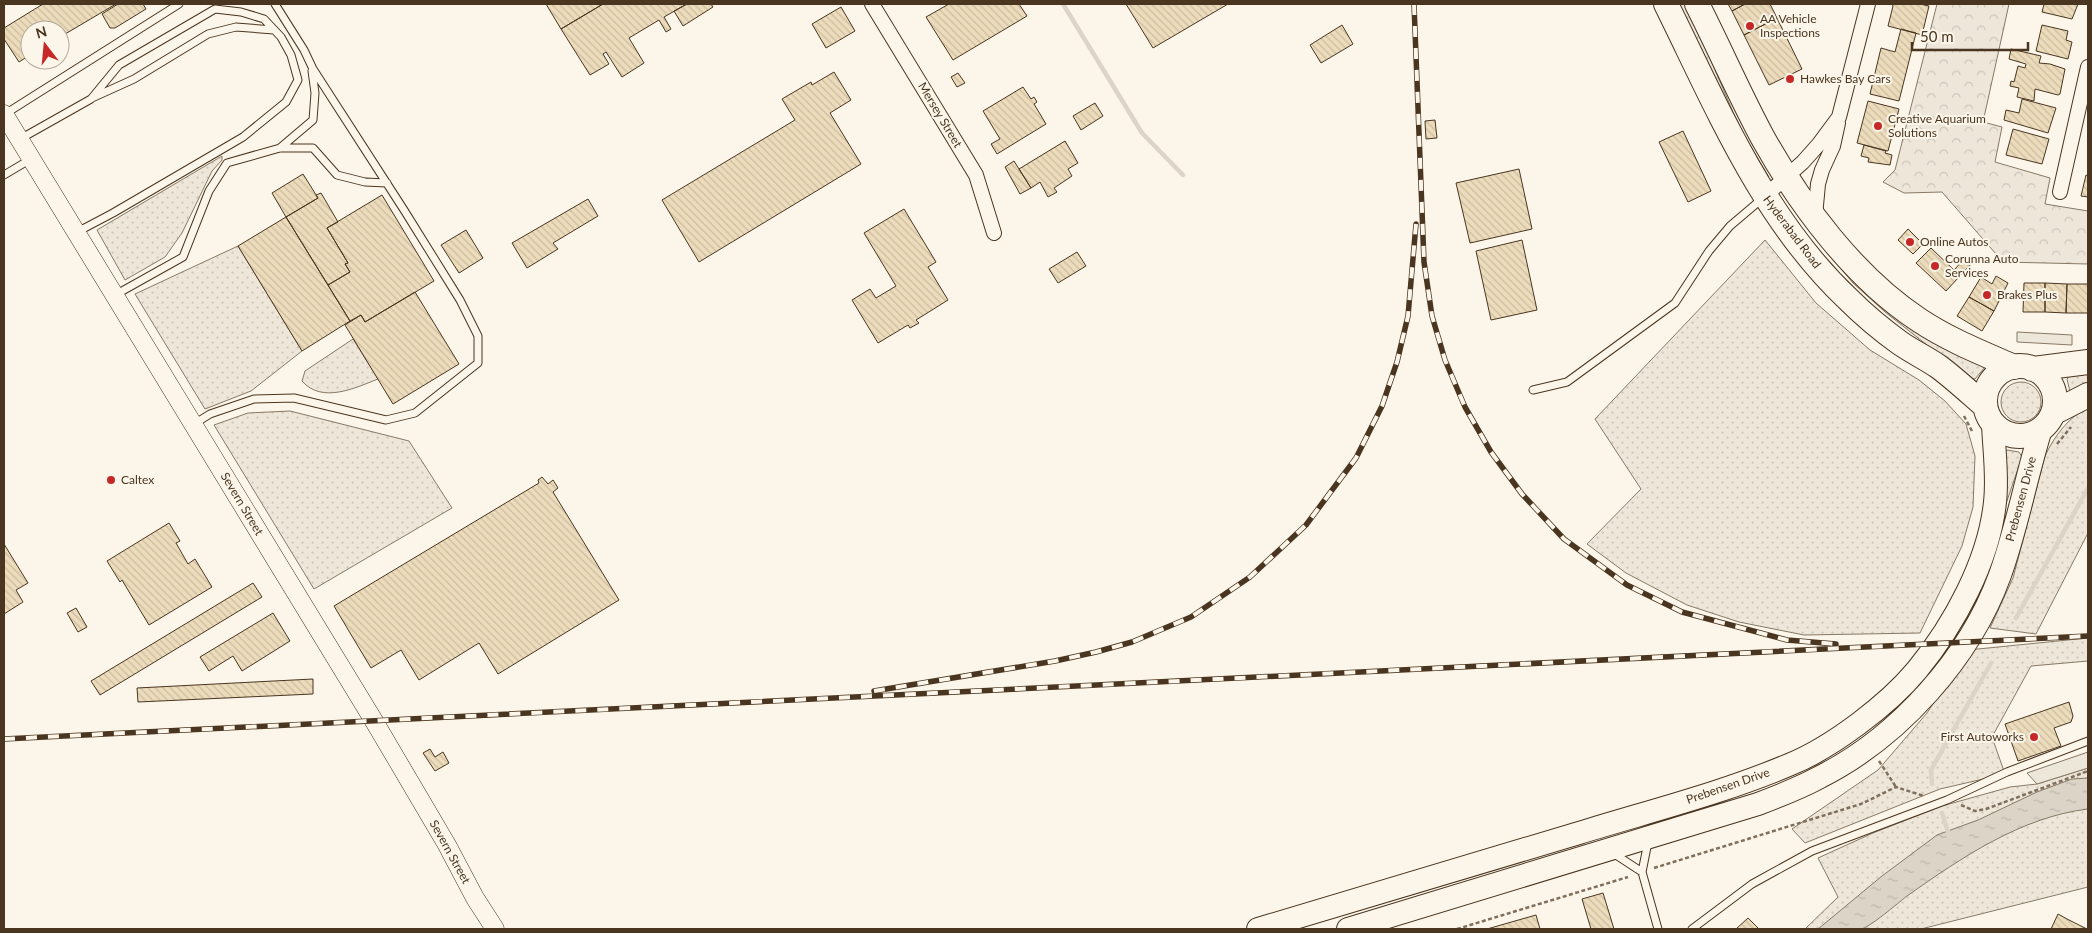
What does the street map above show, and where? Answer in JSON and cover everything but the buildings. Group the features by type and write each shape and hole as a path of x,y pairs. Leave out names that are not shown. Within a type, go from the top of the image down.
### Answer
{"highway":[{"name":"Hyderabad Road","path":"1666,4 1734,142 1765,196 1817,267 1847,299 1900,343 1939,367 1984,423"},
{"path":"1697,4 1749,112 1787,176 1815,216 1854,264 1896,304 1946,337 2042,374 2054,392 2055,402 2050,429"},
{"path":"2088,362 2006,369 1989,384 1985,395 1984,423 2001,431 2021,436 2032,434 2050,429 2088,395"}],"main road":[{"name":"Prebensen Drive","path":"1258,929 1709,794 1793,764 1828,744 1886,701 1916,672 1959,609 1978,565 1995,504 1996,474 1984,423"},
{"name":"Prebensen Drive","path":"1348,929 1758,804 1795,789 1844,764 1897,724 1957,657 1978,621 2000,576 2050,429"}],"street":[{"name":"Mersey Street","path":"872,4 976,175 994,233"},
{"path":"1815,216 1818,184 1833,146 1868,4"},
{"path":"2060,192 2088,68"},
{"path":"1765,196 1819,144 1839,118"},
{"name":"Severn Street","path":"9,125 32,158 374,721 447,845 475,898 495,929"},
{"name":"Severn Street","path":"475,898 483,929"}],"lane":[{"path":"9,125 179,4"},
{"path":"194,424 208,415 254,399 294,398 386,420 415,412 478,363 478,336 460,300 313,69 304,50 275,4"},
{"path":"76,232 113,213 243,137 286,102 298,80 291,54 281,37 264,20 241,12 215,9 119,65 91,99"},
{"path":"9,125 91,99 134,79 208,34 236,27 274,30"},
{"path":"280,148 313,120 314,93 312,73 304,50"},
{"path":"115,295 183,257 210,191 228,164 280,148 313,148 337,175 366,182 387,183"},
{"path":"4,175 32,158"},
{"path":"1533,390 1567,382 1675,303 1709,250 1730,226 1765,196"},
{"path":"1692,929 1752,884 1812,851 1947,800 2007,772 2088,741"},
{"path":"1649,837 1642,872 1658,929"},
{"path":"1608,849 1642,872"}],"path":[{"path":"1962,412 1984,423"},
{"path":"2050,429 2073,425"},
{"path":"1877,759 1896,787 1919,795 1947,800 1975,811 1986,809 2088,771"},
{"path":"1457,929 1861,804 1896,787"}],"green space":[{"path":"1675,4 1687,4 1733,112 1745,137 1769,177 1766,178"},
{"path":"1937,4 2009,4 1983,122 2002,127 1995,162 2050,178 2045,204 2088,211 2088,264 2003,262 1942,192 1904,193 1883,182 1895,170"},
{"path":"222,156 222,160 212,171 182,233 165,257 125,280 97,230"},
{"path":"1765,240 1816,303 1870,350 1919,380 1945,401 1966,424 1975,456 1973,507 1962,546 1920,633 1804,635 1739,622 1687,605 1626,573 1587,544 1641,489 1595,419"},
{"path":"238,246 302,351 251,391 205,409 135,294"},
{"path":"1827,252 1886,309 1953,353 1985,367 1975,379 1969,378 1885,312 1853,283"},
{"path":"353,339 378,379 349,390 329,393 319,392 310,388 302,381 305,371"},
{"path":"2088,373 2088,384 2070,392 2067,379 2070,375"},
{"path":"2025,382 2032,385 2038,391 2041,402 2040,410 2032,419 2025,422 2017,422 2010,419 2002,410 2001,398 2004,391 2013,383"},
{"path":"2088,408 2088,533 2036,634 1990,628 2013,578 2045,456 2062,428"},
{"path":"290,411 409,441 452,508 314,589 214,425 248,413"},
{"path":"2007,450 2019,452 2022,457 1995,536 2004,453"},
{"path":"2088,638 2088,661 2031,666 1992,737 2005,774 1940,789 1805,843 1792,829 1878,770 1927,713 1968,650"},
{"path":"2088,768 2088,887 1921,929 1805,929 1838,897 1818,858 1873,833 1942,806 2010,787 2037,784"}],"shaded area":[{"path":"2017,332 2072,335 2072,345 2017,342"},
{"path":"2088,752 2088,768 2037,784 2027,773"}],"water":[{"path":"2088,778 2088,809 2063,813 2039,821 1993,841 1907,896 1865,928 1851,930 1818,929 1882,876 1937,835 1978,820 2037,792 2072,779"}],"waterway":[{"path":"1063,4 1142,133 1183,175"},
{"path":"2016,618 2088,488"},
{"path":"1932,784 1931,770 1991,663"},
{"path":"1942,813 1949,835"}],"railway":[{"path":"1414,4 1424,262 1432,316 1445,360 1465,407 1491,452 1522,494 1564,539 1627,585 1682,612 1787,640 1836,644"},
{"path":"874,691 1055,661 1132,642 1191,617 1250,577 1306,525 1356,458 1382,406 1397,362 1408,316 1416,224"},
{"path":"4,739 2088,636"}],"place":[{"name":"AA Vehicle Inspections","path":"1750,26"},
{"name":"Hawkes Bay Cars","path":"1790,79"},
{"name":"Creative Aquarium Solutions","path":"1878,126"},
{"name":"Online Autos","path":"1910,242"},
{"name":"Corunna Auto Services","path":"1935,266"},
{"name":"Brakes Plus","path":"1987,295"},
{"name":"Caltex","path":"111,480"},
{"name":"First Autoworks","path":"2034,737"}]}
